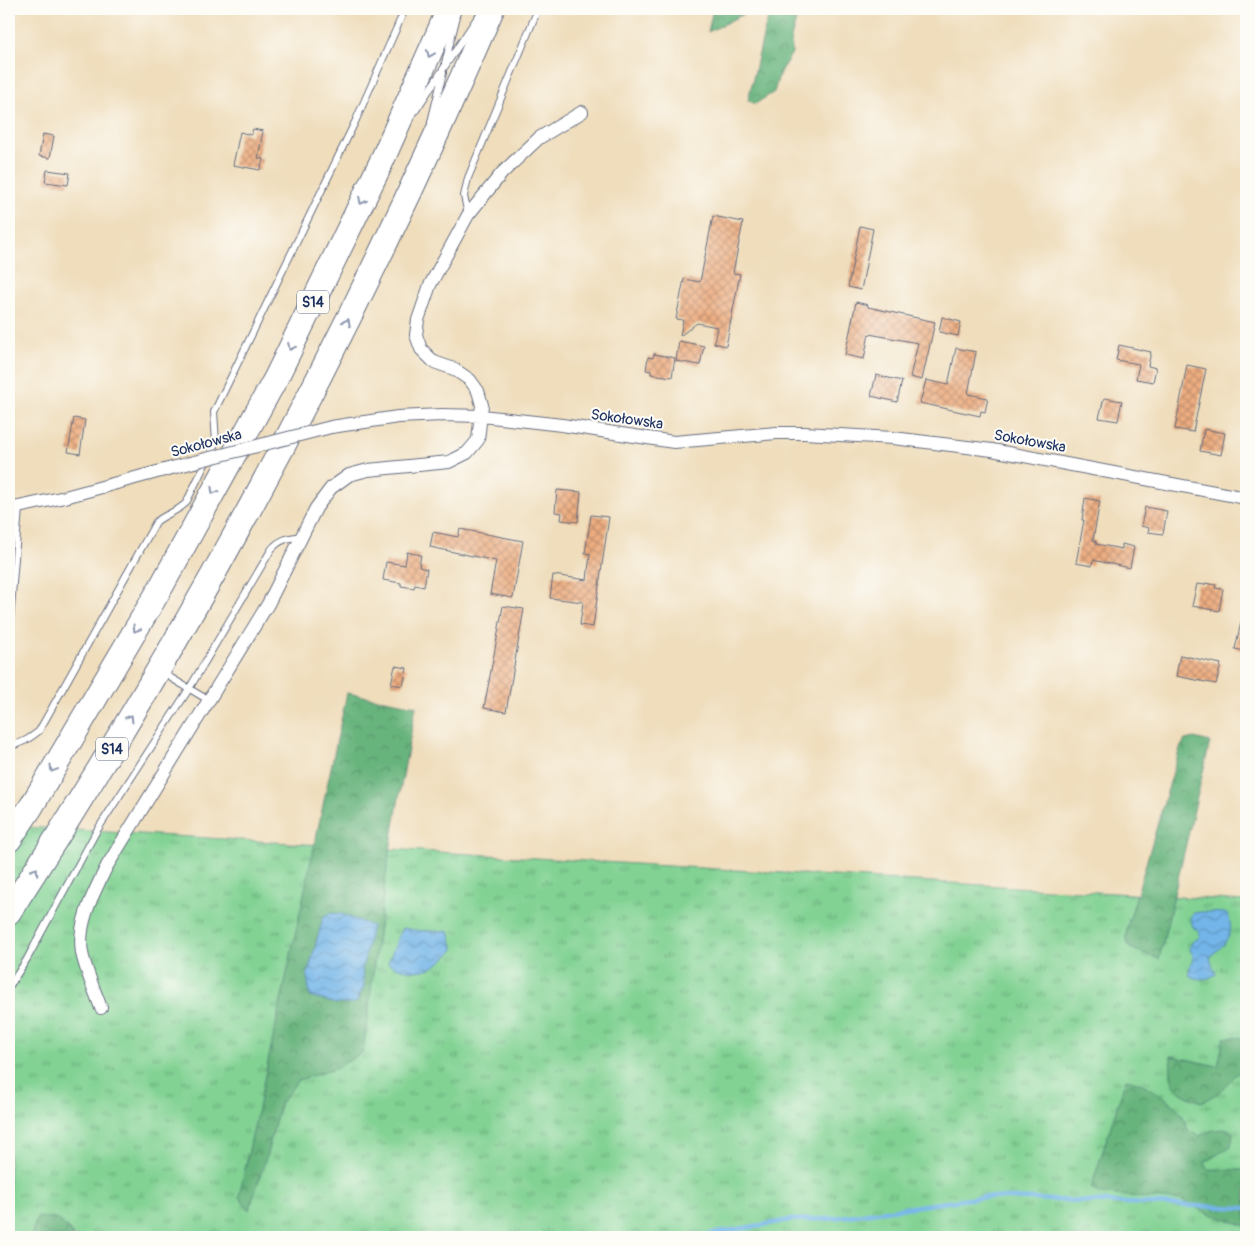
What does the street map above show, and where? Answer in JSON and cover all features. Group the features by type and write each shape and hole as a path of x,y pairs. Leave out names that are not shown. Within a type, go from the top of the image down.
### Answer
{"highway":[{"name":"S14","path":"9,840 31,807 161,587 267,395 380,165 449,9"},
{"name":"S14","path":"9,912 53,844 159,670 284,447 416,180 492,9"}],"street":[{"path":"101,1008 82,953 82,928 89,904 107,866 268,604 316,508 331,488 349,475 368,470 449,462 467,453 478,440 482,404 478,391 470,380 454,369 434,362 421,349 416,335 418,320 430,285 468,215 502,173 539,138 582,112"},
{"name":"Sokołowska","path":"14,508 65,497 331,427 398,416 442,415 482,416 674,442 777,433 894,438 992,450 1246,498"}],"lane":[{"path":"9,746 17,745 29,739 39,731 156,522 161,517 178,510 186,503 216,442 214,412 356,120 405,9"},
{"path":"428,133 459,9"},
{"path":"412,116 483,9"},
{"path":"468,215 464,196 468,178 538,9"},
{"path":"380,165 407,124"},
{"path":"416,180 425,142"},
{"path":"9,633 14,508"},
{"path":"9,987 27,959 96,832 189,688 276,543 284,539 302,536"},
{"path":"159,670 210,700"}],"green space":[{"path":"713,9 753,9 708,32"},
{"path":"783,9 799,9 791,38 792,53 780,72 774,92 755,104 748,100 765,28 770,14"},
{"path":"347,693 416,706 388,860 363,1052 335,1069 298,1080 280,1104 265,1161 249,1210 239,1197"},
{"path":"1194,738 1210,742 1159,959 1130,948 1126,939 1127,928 1180,748 1185,740"},
{"path":"9,826 1246,901 1246,1237 9,1237"},
{"path":"1224,1038 1246,1038 1246,1069 1243,1068 1218,1093 1202,1102 1192,1099 1179,1091 1172,1081 1171,1056 1218,1066"},
{"path":"1126,1079 1142,1084 1165,1098 1182,1115 1188,1130 1199,1136 1213,1130 1228,1129 1233,1133 1231,1146 1205,1162 1207,1169 1246,1170 1246,1226 1207,1213 1181,1200 1100,1193 1091,1188"},
{"path":"37,1217 57,1219 72,1233 72,1237 31,1237"}],"water":[{"path":"329,913 342,914 372,926 362,969 364,986 356,1003 336,1004 310,996 307,976 323,918"},
{"path":"1194,913 1224,913 1228,915 1230,934 1225,943 1210,956 1216,974 1209,978 1197,979 1190,976 1193,957 1190,950 1191,943 1200,937 1199,931 1193,927 1190,917"},
{"path":"402,928 422,931 449,931 454,950 435,966 424,970 405,970 393,966 388,963"}],"building":[{"path":"253,129 263,131 258,158 263,159 260,170 233,165 240,132 251,135"},
{"path":"43,134 54,136 50,158 39,156"},
{"path":"47,170 70,173 68,185 45,182"},
{"path":"713,216 743,222 733,273 740,274 726,346 714,343 717,327 697,323 680,336 683,320 676,319 684,279 700,282"},
{"path":"860,226 873,229 861,290 848,287"},
{"path":"856,302 868,305 868,307 935,322 922,380 910,377 918,343 869,334 864,359 845,355"},
{"path":"942,317 961,322 958,336 939,332"},
{"path":"679,341 704,346 700,365 676,361"},
{"path":"1119,345 1151,352 1148,366 1156,368 1153,382 1136,379 1139,364 1116,360"},
{"path":"956,348 976,352 968,394 988,398 985,412 981,411 980,416 920,403 926,380 948,385"},
{"path":"654,354 675,358 672,377 651,374 651,371 646,370 648,357 653,358"},
{"path":"1187,365 1206,369 1193,432 1175,429"},
{"path":"876,375 902,381 897,402 871,396"},
{"path":"1104,398 1122,401 1118,421 1099,418"},
{"path":"74,418 85,420 80,454 68,452"},
{"path":"1204,429 1225,433 1221,455 1200,451"},
{"path":"557,490 581,492 578,522 561,520 562,513 555,512"},
{"path":"1085,498 1100,501 1093,540 1096,541 1096,544 1122,549 1122,544 1134,547 1130,568 1093,560 1092,566 1076,563 1084,520 1082,520"},
{"path":"1145,507 1167,511 1163,534 1148,532 1149,528 1141,526"},
{"path":"591,515 609,517 593,627 580,625 583,602 550,598 553,575 587,580 590,554 585,553"},
{"path":"460,529 523,541 513,598 490,594 496,561 430,547 433,532 458,537"},
{"path":"407,552 421,555 419,567 427,569 424,587 415,585 414,588 401,586 401,583 383,580 386,562 405,565"},
{"path":"1205,583 1216,585 1215,588 1223,589 1219,611 1192,606 1197,584 1205,585"},
{"path":"503,606 524,609 506,712 484,708"},
{"path":"1242,618 1246,619 1246,651 1235,649"},
{"path":"1180,655 1221,664 1216,684 1176,676"},
{"path":"395,666 407,668 403,686 391,684"}],"waterway":[{"path":"695,1237 790,1220 827,1219 983,1197 1246,1208"}]}
